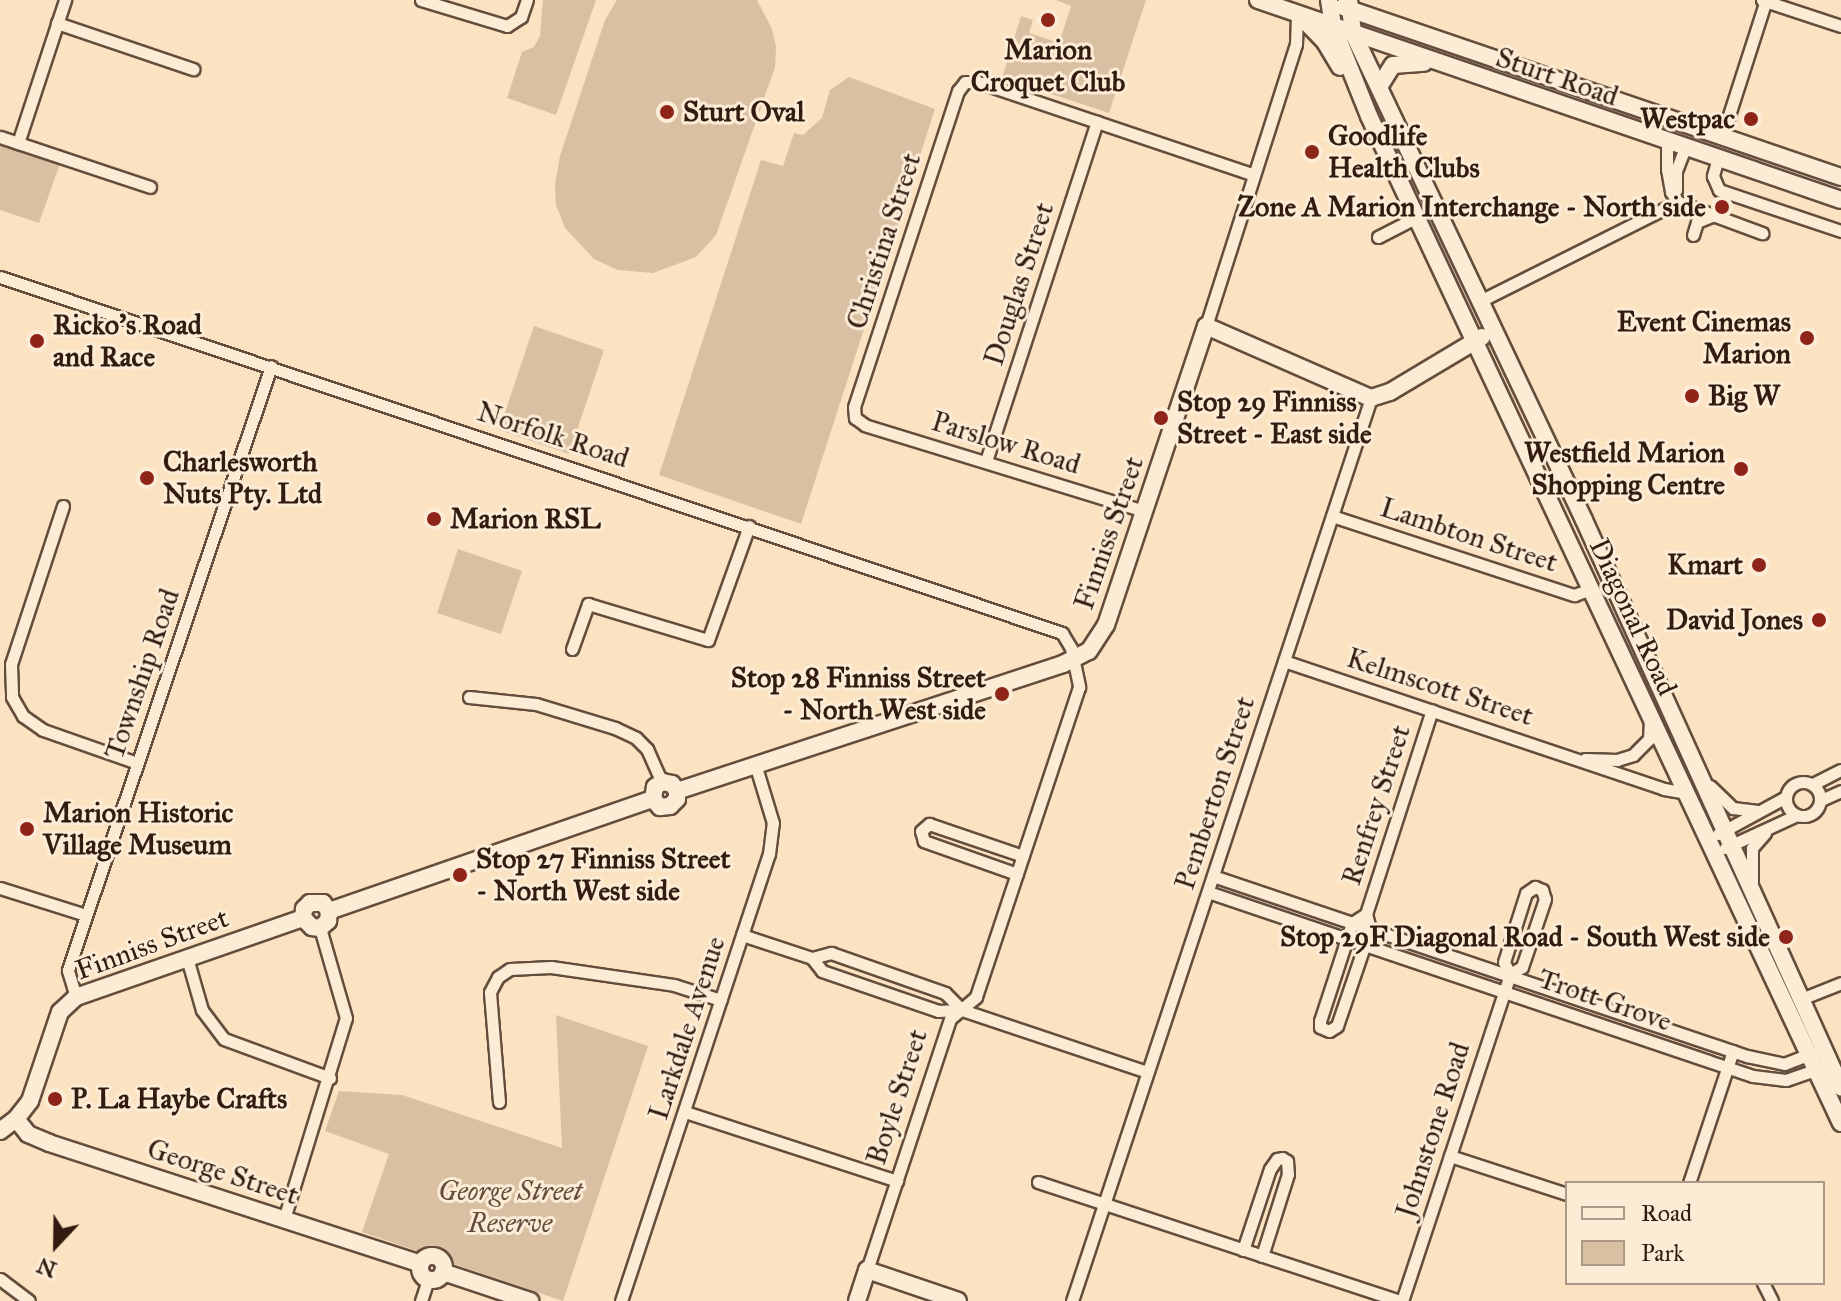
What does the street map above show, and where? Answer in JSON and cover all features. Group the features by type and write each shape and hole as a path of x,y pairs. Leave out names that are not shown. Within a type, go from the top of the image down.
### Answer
{"main road":[{"name":"Sturt Road","path":"1258,0 1437,64 1676,140 1718,158 1841,200"},
{"name":"Sturt Road","path":"1327,1 1349,4 1542,75 1841,177"},
{"name":"Diagonal Road","path":"1327,1 1333,26 1369,116 1710,846 1820,1059 1841,1087"},
{"name":"Diagonal Road","path":"1349,4 1353,33 1457,258 1584,520 1801,999 1841,1122"},
{"path":"1297,13 1325,42 1369,116"},
{"path":"1379,87 1393,65 1408,61 1437,64"},
{"path":"1542,75 1571,96 1676,140"},
{"path":"1206,326 1371,398 1390,392 1481,340 1482,333 1462,290 1457,258"},
{"name":"Finniss Street","path":"329,911 653,799 660,807 670,806 677,799 670,787 756,767 1075,660 1094,647 1106,625 1206,326"},
{"path":"1584,520 1586,552 1597,583 1591,589"},
{"path":"314,901 323,903 329,911 328,921 320,928 308,925 303,918 306,905 314,901"},
{"name":"Finniss Street","path":"0,1131 16,1119 30,1101 60,1012 76,997 303,918"},
{"name":"George Street","path":"16,1119 28,1134 49,1143 284,1219 431,1272 530,1301"},
{"path":"867,1270 958,1301"},
{"name":"Boyle Street","path":"857,1301 867,1270"}],"street":[{"path":"18,143 65,0"},
{"path":"421,0 507,26 521,17 527,0"},
{"path":"1722,137 1764,0 1841,26"},
{"name":"Finniss Street","path":"1206,326 1290,61 1299,29 1297,13"},
{"path":"57,23 193,69"},
{"name":"Christina Street","path":"855,418 854,407 958,91 965,82 978,82 1097,122"},
{"path":"1097,122 1254,175"},
{"name":"Douglas Street","path":"986,461 1097,122"},
{"path":"0,137 150,187"},
{"path":"1676,140 1678,202"},
{"path":"1676,140 1667,169 1671,192 1678,202 1762,233"},
{"path":"1718,158 1713,176 1719,190 1841,231"},
{"path":"1478,302 1678,202"},
{"path":"1693,235 1697,222 1712,216"},
{"path":"1378,237 1417,217"},
{"name":"Norfolk Road","path":"0,277 1050,628 1062,633 1075,660"},
{"name":"Township Road","path":"76,997 68,970 271,366"},
{"name":"Pemberton Street","path":"1072,1301 1371,398"},
{"name":"Parslow Road","path":"855,418 865,425 1144,511"},
{"path":"63,506 11,664 12,697 23,716 43,730 137,763"},
{"name":"Lambton Street","path":"1332,516 1574,595 1591,589"},
{"path":"572,649 588,604 708,640 749,526"},
{"name":"Boyle Street","path":"867,1270 950,1019 976,997 1079,687 1075,660"},
{"name":"Kelmscott Street","path":"1284,661 1664,789 1686,793"},
{"path":"469,697 536,704 615,728 636,738 647,749 670,787"},
{"name":"Renfrey Street","path":"1366,914 1432,710"},
{"name":"Kelmscott Street","path":"1580,759 1617,760 1633,755 1649,739 1650,714"},
{"name":"Larkdale Avenue","path":"621,1301 769,854 773,823 756,767"},
{"path":"1697,770 1722,800 1733,808 1757,811"},
{"path":"1728,838 1757,811 1786,797 1797,783 1813,784 1841,770"},
{"path":"1813,784 1821,800"},
{"path":"1710,846 1797,815 1812,814 1821,800 1841,791"},
{"path":"1786,797 1789,808 1797,815"},
{"path":"1017,874 924,841 921,831 929,824 1023,856"},
{"path":"1756,900 1751,874 1752,848 1775,825"},
{"name":"Trott Grove","path":"1213,876 1733,1051 1784,1064 1820,1059"},
{"name":"Trott Grove","path":"1535,887 1542,890 1545,899 1522,967 1510,974 1504,962 1526,893 1535,887"},
{"path":"0,888 86,915"},
{"name":"Trott Grove","path":"1208,892 1753,1076 1786,1080 1820,1059"},
{"path":"1366,914 1370,929 1335,1029 1323,1029 1320,1021 1352,923 1366,914"},
{"path":"284,1219 346,1018 320,928"},
{"path":"742,935 812,958 831,953 945,993 962,1010"},
{"path":"187,958 202,1010 224,1039 330,1078"},
{"path":"812,958 822,971 923,1006 945,1012 962,1010 1147,1072"},
{"path":"499,1102 490,992 498,977 510,969 551,967 674,985 721,1000"},
{"name":"Johnstone Road","path":"1400,1301 1510,974"},
{"path":"1801,999 1841,983"},
{"path":"1690,1181 1733,1051"},
{"path":"685,1112 897,1181"},
{"path":"1450,1156 1565,1193"},
{"path":"1243,1250 1270,1169 1277,1159 1282,1158 1287,1161 1288,1174 1262,1256"},
{"path":"1038,1182 1400,1301"},
{"path":"421,1301 431,1272"},
{"path":"0,1279 29,1301"}],"green space":[{"path":"543,0 596,0 556,115 507,98 522,52 534,47 540,36"},
{"name":"Sturt Oval","path":"617,0 757,0 772,29 776,47 775,67 716,235 696,257 653,273 618,270 594,259 565,228 556,205 555,184 560,156 605,20"},
{"path":"1056,0 1146,0 1109,113 1002,78 1021,16 1033,20 1029,33 1059,43 1071,6"},
{"path":"849,77 935,109 801,524 659,475 761,160 783,166 794,133 803,135 822,118 830,90"},
{"path":"0,141 61,161 39,223 0,210"},
{"path":"534,326 604,350 569,454 499,430"},
{"path":"458,549 522,571 501,634 437,613"},
{"name":"George Street Reserve","path":"556,1015 648,1046 563,1301 451,1263 430,1251 423,1253 362,1232 389,1154 325,1131 339,1091 402,1095 562,1148"}],"place":[{"name":"Marion Croquet Club","path":"1048,20"},
{"name":"Sturt Oval","path":"667,112"},
{"name":"Westpac","path":"1751,119"},
{"name":"Goodlife Health Clubs","path":"1312,152"},
{"name":"Zone A Marion Interchange - North side","path":"1722,207"},
{"name":"Event Cinemas Marion","path":"1807,338"},
{"name":"Ricko's Road and Race","path":"37,341"},
{"name":"Big W","path":"1692,396"},
{"name":"Stop 29 Finniss Street - East side","path":"1161,418"},
{"name":"Westfield Marion Shopping Centre","path":"1741,469"},
{"name":"Charlesworth Nuts Pty. Ltd","path":"147,478"},
{"name":"Marion RSL","path":"434,519"},
{"name":"Kmart","path":"1759,565"},
{"name":"David Jones","path":"1819,620"},
{"name":"Stop 28 Finniss Street - North West side","path":"1002,694"},
{"name":"Marion Historic Village Museum","path":"27,829"},
{"name":"Stop 27 Finniss Street - North West side","path":"460,875"},
{"name":"Stop 29F Diagonal Road - South West side","path":"1786,937"},
{"name":"P. La Haybe Crafts","path":"55,1099"}]}
